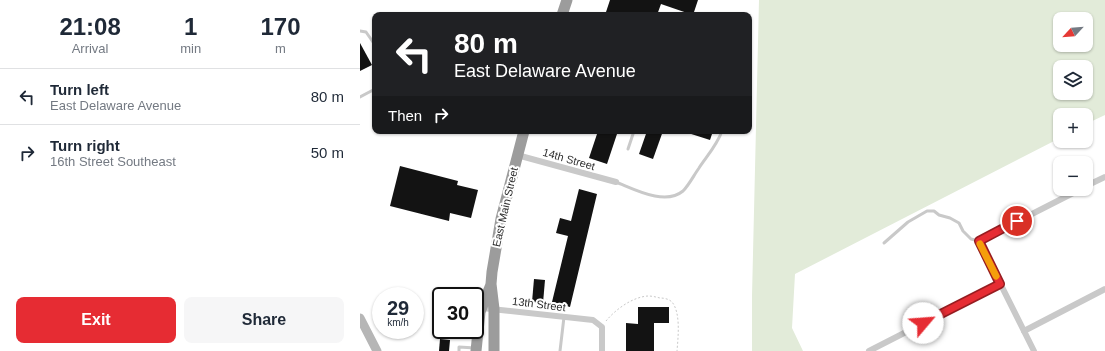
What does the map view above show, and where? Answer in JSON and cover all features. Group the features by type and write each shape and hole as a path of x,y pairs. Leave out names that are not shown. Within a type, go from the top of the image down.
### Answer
{"highway":[{"path":"563,12 567,0"},
{"name":"East Main Street","path":"494,351 494,309 491,284 492,272 501,219 523,134"},
{"name":"East Main Street","path":"484,303 491,284"},
{"name":"East Main Street","path":"476,349 477,339"}],"main road":[{"path":"360,318 377,351"}],"street":[{"name":"14th Street","path":"517,154 616,182"},
{"path":"1093,183 1105,177"},
{"path":"1034,351 979,241 1067,196"},
{"path":"869,351 1000,284"},
{"path":"1024,331 1105,288"},
{"name":"13th Street","path":"484,308 593,320 602,326"},
{"path":"602,326 602,351"}],"lane":[{"path":"360,31 366,32 372,41"},
{"path":"360,97 372,90"},
{"path":"628,149 633,134"},
{"path":"616,182 654,196 666,198 675,196 683,190 717,143 721,134"},
{"path":"884,244 908,222 927,211 934,211 939,215 950,218 959,223 963,231 971,239 979,241"},
{"path":"560,351 564,317"},
{"path":"459,351 459,347 476,349"}],"path":[{"path":"602,326 610,316 631,301 648,296 666,298 671,302 676,310 678,321 677,351"}],"green space":[{"path":"759,0 1105,0 1105,115 1093,121 1093,108 1053,108 1053,142 795,274 792,328 803,351 752,351"}],"building":[{"path":"610,0 698,0 694,12 684,12 661,4 658,12 606,12"},
{"path":"360,43 372,65 360,71"},
{"path":"597,134 617,134 607,164 589,158"},
{"path":"646,134 662,134 653,159 639,154"},
{"path":"691,134 712,134 710,140"},
{"path":"400,166 458,181 457,185 478,190 471,218 450,213 449,221 390,206"},
{"path":"579,189 597,194 570,307 552,302 568,236 556,233 560,218 571,221"},
{"path":"534,279 545,280 543,303 532,302"},
{"path":"638,307 669,307 669,323 654,323 654,351 626,351 626,323 638,324"},
{"path":"440,339 450,340 449,351 439,351"}],"slow traffic":[{"path":"980,244 996,276"}],"route":[{"path":"923,323 1000,284 979,241 1017,221"}]}
